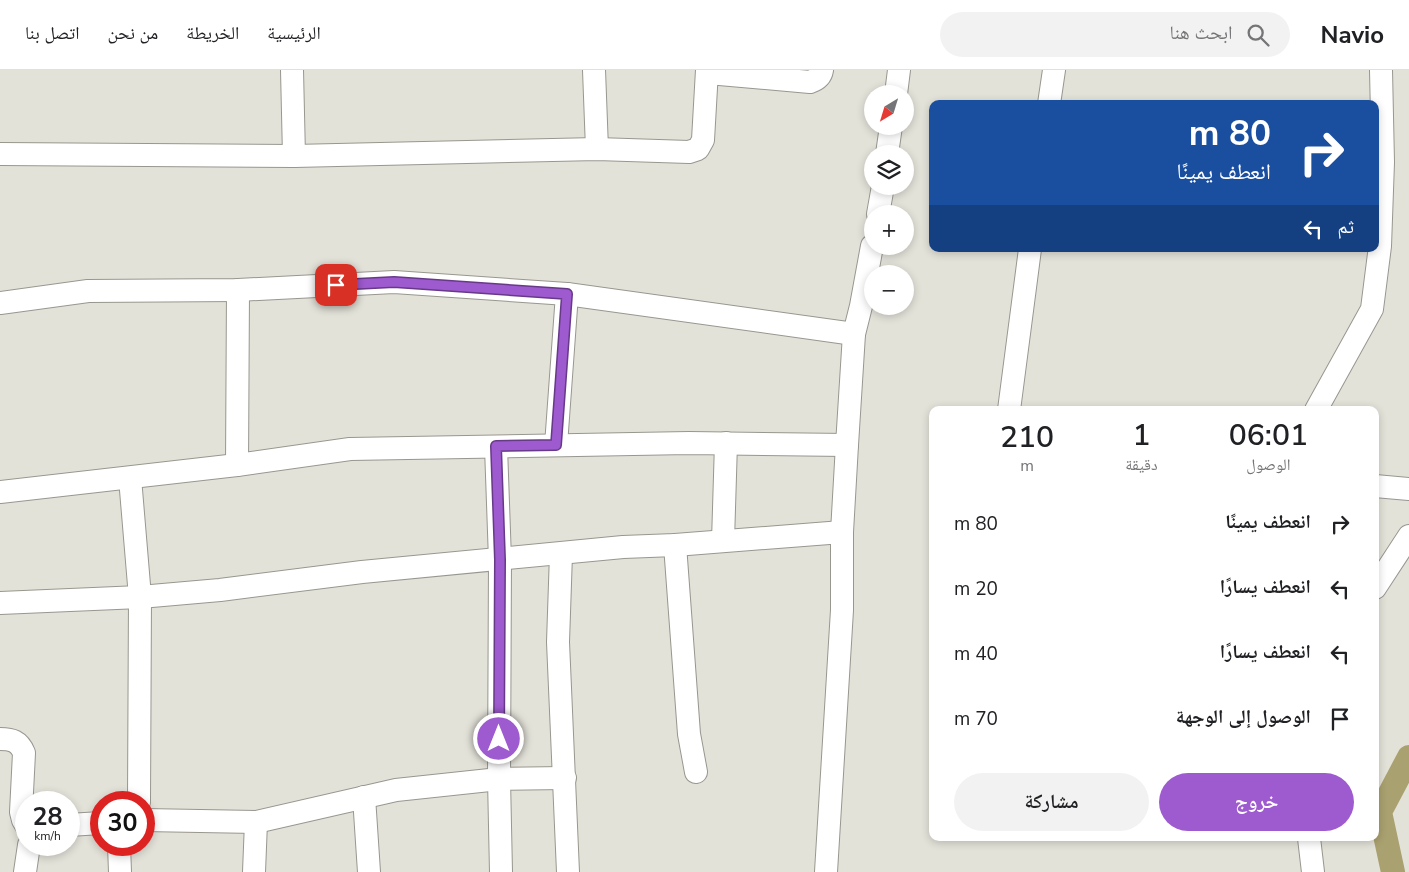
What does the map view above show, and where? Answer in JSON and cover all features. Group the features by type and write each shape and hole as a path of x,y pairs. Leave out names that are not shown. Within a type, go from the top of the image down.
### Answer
{"street":[{"path":"292,70 294,156"},
{"path":"594,70 597,149"},
{"path":"0,154 294,156 597,149 689,152 698,149 703,140 708,71 810,82 817,79 822,70"},
{"path":"897,85 899,70"},
{"path":"1050,100 1054,70"},
{"path":"1379,246 1382,162 1380,70"},
{"path":"1010,406 1030,252"},
{"path":"1318,406 1372,309 1378,252"},
{"path":"826,872 842,610 842,532 854,334 870,255"},
{"path":"0,303 88,292 238,290 394,282 567,294 854,334"},
{"path":"237,465 238,290"},
{"path":"556,445 567,294"},
{"path":"0,492 237,465 350,449 726,443 847,444"},
{"path":"723,541 726,443"},
{"path":"496,446 500,560 499,779 501,872"},
{"path":"130,478 140,598 139,791"},
{"path":"1379,486 1409,489"},
{"path":"0,603 140,598 362,572 623,547 675,545 842,532"},
{"path":"1379,582 1409,536"},
{"path":"675,545 689,734 696,772"},
{"path":"561,554 558,642 568,872"},
{"path":"0,739 15,740 21,746 24,753 23,791"},
{"path":"155,820 256,822 396,790 499,779 565,778"},
{"path":"364,797 369,872"},
{"path":"254,872 256,822"},
{"path":"1309,841 1314,872"},
{"path":"25,872 27,856"},
{"path":"120,856 120,872"}],"waterway":[{"path":"1393,872 1380,812 1409,757"}],"route":[{"path":"336,285 394,282 567,294 556,445 496,446 500,560 499,739"}]}
